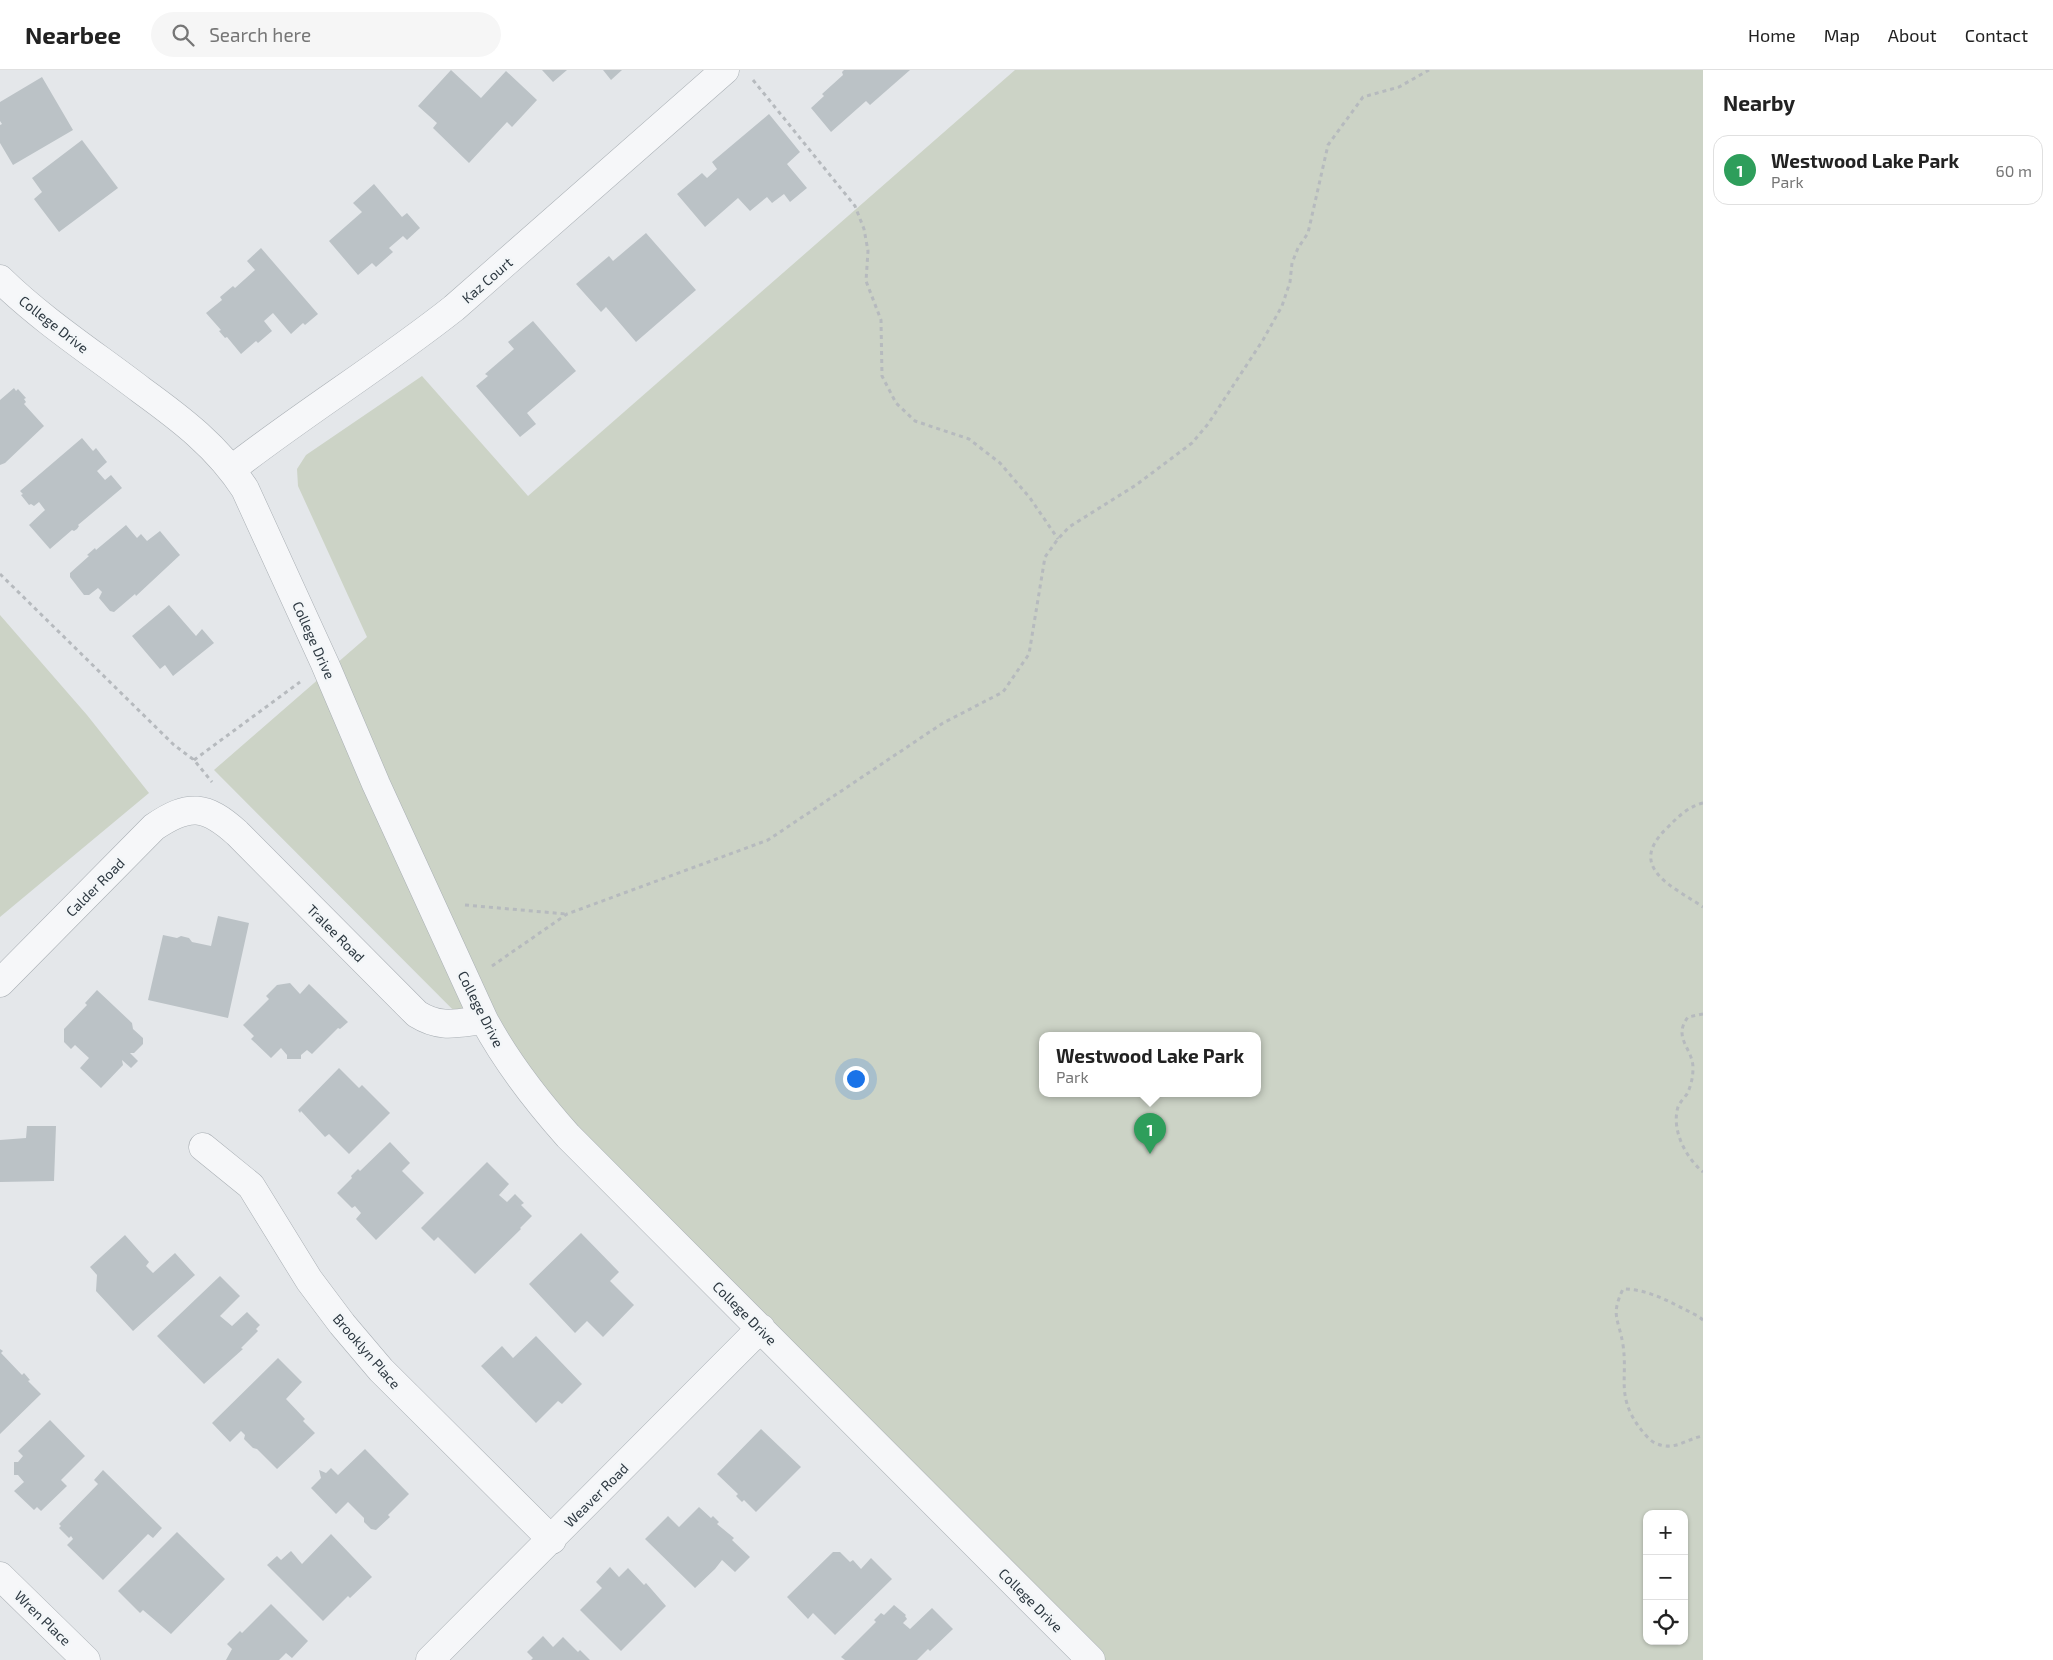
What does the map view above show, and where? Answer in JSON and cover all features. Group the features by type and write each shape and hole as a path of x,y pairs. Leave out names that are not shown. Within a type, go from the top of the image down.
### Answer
{"street":[{"name":"Kaz Court","path":"232,469 424,332 454,308 725,70"},
{"name":"College Drive","path":"0,279 32,308 188,426 214,449 232,469 245,489 325,664 376,784 484,1020 497,1045 553,1119 1091,1660"},
{"name":"Calder Road","path":"0,983 154,827 171,816 182,812 201,810"},
{"name":"Tralee Road","path":"201,810 215,816 231,828 417,1014 435,1023 445,1025 484,1020"},
{"name":"Brooklyn Place","path":"203,1147 251,1186 309,1280 342,1324 381,1370 552,1540"},
{"name":"Weaver Road","path":"430,1660 552,1540 761,1328"},
{"name":"Wren Place","path":"0,1576 86,1660"}],"path":[{"path":"467,983 567,914 768,840 943,723 1003,692 1028,654 1045,557 1058,539 1075,523 1136,485 1192,443 1208,424 1263,340 1282,306 1290,282 1292,263 1298,248 1308,233 1328,145 1363,97 1399,87 1429,70"},
{"path":"752,80 856,206 864,229 868,251 866,281 881,320 882,376 896,403 915,422 970,439 1000,463 1030,498 1058,539"},
{"path":"0,574 174,746 194,760 212,782"},
{"path":"194,760 325,664"},
{"path":"1703,803 1687,809 1656,840 1650,853 1654,870 1666,883 1703,907"},
{"path":"430,902 567,914"},
{"path":"1703,1014 1688,1017 1684,1024 1683,1039 1693,1065 1692,1079 1687,1093 1679,1105 1676,1118 1683,1145 1689,1157 1703,1172"},
{"path":"1703,1320 1650,1293 1637,1289 1623,1289 1616,1305 1616,1321 1623,1345 1624,1396 1633,1418 1643,1433 1654,1442 1667,1446 1681,1445 1696,1437 1703,1436"}],"shaded area":[{"path":"1015,70 1703,70 1703,1660 1101,1660 214,770 367,637 298,486 297,469 306,455 422,376 528,496"},
{"path":"0,615 87,715 149,793 0,917"}],"building":[{"path":"451,70 481,98 506,71 537,100 512,127 507,122 469,163 433,128 437,123 418,106"},
{"path":"542,70 567,70 553,82"},
{"path":"603,70 622,70 611,80"},
{"path":"844,70 910,70 870,105 866,101 831,132 811,108 824,96 822,94 843,75 842,72"},
{"path":"42,77 73,130 13,165 0,143 0,125 2,124 0,121 0,102"},
{"path":"769,114 800,152 787,164 807,188 790,202 784,194 772,203 767,197 750,211 738,198 705,227 677,194 702,173 707,178 717,169 712,162"},
{"path":"82,140 118,188 59,232 34,199 42,192 32,178"},
{"path":"374,184 402,217 407,213 420,228 407,240 403,236 389,248 393,252 376,267 372,263 358,275 329,241 362,212 353,203"},
{"path":"646,233 696,290 636,342 606,307 601,312 576,284 609,256 613,261"},
{"path":"261,248 318,314 305,325 303,323 291,334 273,313 264,321 272,331 258,343 256,341 241,354 227,337 225,338 219,331 221,330 206,313 222,300 220,297 233,286 235,288 255,270 247,261"},
{"path":"533,321 576,371 527,413 536,424 520,437 476,386 488,376 485,374 514,349 508,342"},
{"path":"14,388 16,391 18,389 26,398 24,399 26,402 24,404 44,426 5,463 0,465 0,400"},
{"path":"82,438 93,451 96,448 107,462 97,471 105,480 111,475 122,488 78,525 77,529 72,530 50,549 29,525 45,510 39,502 34,506 29,505 20,491"},
{"path":"126,525 137,538 141,534 147,541 160,531 180,555 136,596 135,594 114,612 110,611 99,598 102,592 98,588 89,595 84,595 70,577 70,573 95,548 96,550"},
{"path":"169,605 196,636 202,629 214,643 173,676 165,665 160,669 132,636"},
{"path":"218,916 249,923 228,1018 148,1000 163,935 177,938 181,936 189,938 192,942 211,946"},
{"path":"290,983 300,994 309,984 348,1022 340,1029 338,1028 312,1054 307,1050 301,1055 301,1059 287,1059 287,1055 281,1048 271,1058 251,1039 254,1036 243,1025 269,999 266,996 277,985"},
{"path":"97,990 132,1023 133,1029 143,1038 143,1044 134,1053 130,1053 138,1061 131,1068 122,1060 123,1065 101,1088 80,1068 89,1058 75,1045 71,1049 64,1042 64,1029 87,1005 85,1003"},
{"path":"339,1068 359,1088 362,1085 390,1113 349,1154 329,1134 325,1137 298,1110"},
{"path":"27,1126 56,1126 54,1181 0,1182 0,1140 26,1138"},
{"path":"390,1142 410,1163 402,1171 424,1193 376,1240 356,1219 361,1213 355,1206 352,1208 337,1193 358,1169 360,1171"},
{"path":"487,1162 509,1184 499,1195 507,1202 515,1194 524,1203 521,1205 532,1216 475,1274 438,1237 434,1241 421,1228"},
{"path":"581,1233 619,1272 610,1281 634,1305 603,1337 587,1321 575,1333 529,1284"},
{"path":"125,1235 149,1262 146,1266 153,1273 175,1253 195,1275 133,1331 96,1291 97,1275 90,1267"},
{"path":"220,1276 240,1296 220,1316 232,1326 247,1312 260,1325 256,1329 258,1331 241,1348 243,1349 204,1384 157,1336"},
{"path":"536,1336 582,1384 562,1404 558,1401 536,1423 481,1366 502,1346 513,1358"},
{"path":"0,1349 3,1351 1,1353 22,1375 24,1373 30,1380 28,1381 41,1394 0,1434"},
{"path":"278,1358 302,1382 286,1399 315,1433 277,1469 244,1439 245,1435 241,1431 230,1442 212,1423"},
{"path":"50,1420 85,1456 61,1480 67,1486 41,1511 37,1507 34,1510 14,1491 24,1482 18,1475 14,1475 14,1462 18,1462 23,1456 18,1451"},
{"path":"761,1429 801,1467 756,1512 744,1500 742,1502 736,1496 738,1494 717,1474"},
{"path":"365,1449 409,1494 388,1515 390,1517 376,1530 371,1529 364,1522 364,1518 348,1502 336,1514 311,1488 321,1478 319,1470 326,1473 331,1468 338,1475"},
{"path":"103,1470 162,1528 153,1538 148,1534 103,1580 67,1545 73,1539 71,1536 69,1538 59,1528 61,1526 59,1524 98,1484 94,1480"},
{"path":"699,1507 711,1518 713,1516 719,1522 717,1524 734,1538 732,1540 750,1557 735,1572 722,1560 695,1588 645,1539 668,1516 679,1527"},
{"path":"177,1532 225,1579 171,1634 143,1610 140,1613 118,1591"},
{"path":"331,1534 372,1577 350,1598 348,1596 323,1621 267,1565 277,1556 281,1560 291,1551 302,1564"},
{"path":"833,1552 840,1552 850,1562 853,1560 861,1569 871,1558 892,1579 835,1635 813,1613 808,1619 787,1597"},
{"path":"610,1567 619,1577 628,1568 644,1585 646,1583 666,1606 621,1651 580,1610 602,1588 596,1582"},
{"path":"271,1604 308,1641 292,1658 286,1653 279,1660 226,1660 232,1649 227,1644 240,1631 242,1633"},
{"path":"894,1605 906,1615 907,1619 903,1623 910,1629 932,1608 953,1629 930,1651 928,1649 917,1660 845,1660 841,1657 876,1622 874,1620 881,1613 884,1615"},
{"path":"543,1636 553,1647 563,1637 578,1652 580,1650 590,1660 531,1660 533,1658 527,1652"}],"place":[{"name":"Westwood Lake Park","path":"1150,1154"}]}
